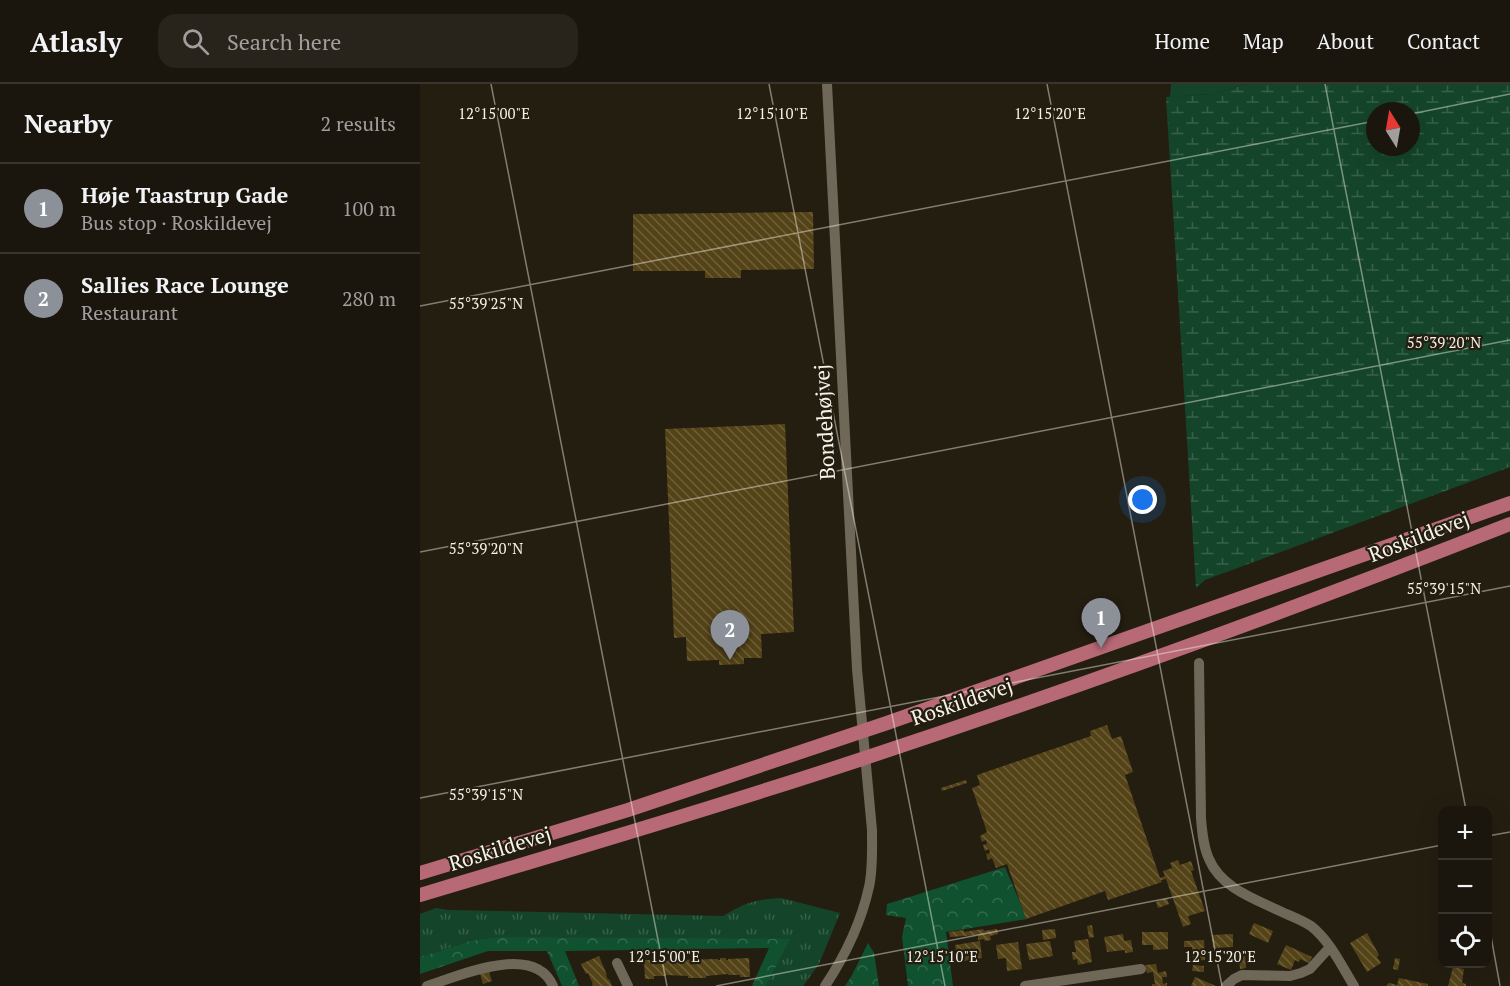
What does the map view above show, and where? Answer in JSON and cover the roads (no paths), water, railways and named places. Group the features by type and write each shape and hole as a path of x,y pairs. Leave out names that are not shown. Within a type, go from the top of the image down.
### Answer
{"main road":[{"name":"Roskildevej","path":"420,873 628,810 863,731 1510,503"},
{"name":"Roskildevej","path":"420,896 680,817 865,758 1038,699 1242,626 1510,524"}],"street":[{"name":"Bondehøjvej","path":"825,986 846,952 859,921 869,886 872,857 872,830 857,669 827,84"},
{"path":"1199,663 1201,818 1208,858 1216,873 1227,883 1249,897 1308,924 1320,934 1354,986"},
{"path":"1226,986 1242,975 1290,976 1300,974 1310,969 1330,947"},
{"path":"617,963 627,986"},
{"path":"427,986 495,965 512,964 533,966 543,972 554,986"},
{"path":"1025,986 1140,969"}],"place":[{"name":"Høje Taastrup Gade","path":"1101,648"},
{"name":"Sallies Race Lounge","path":"730,660"}]}
